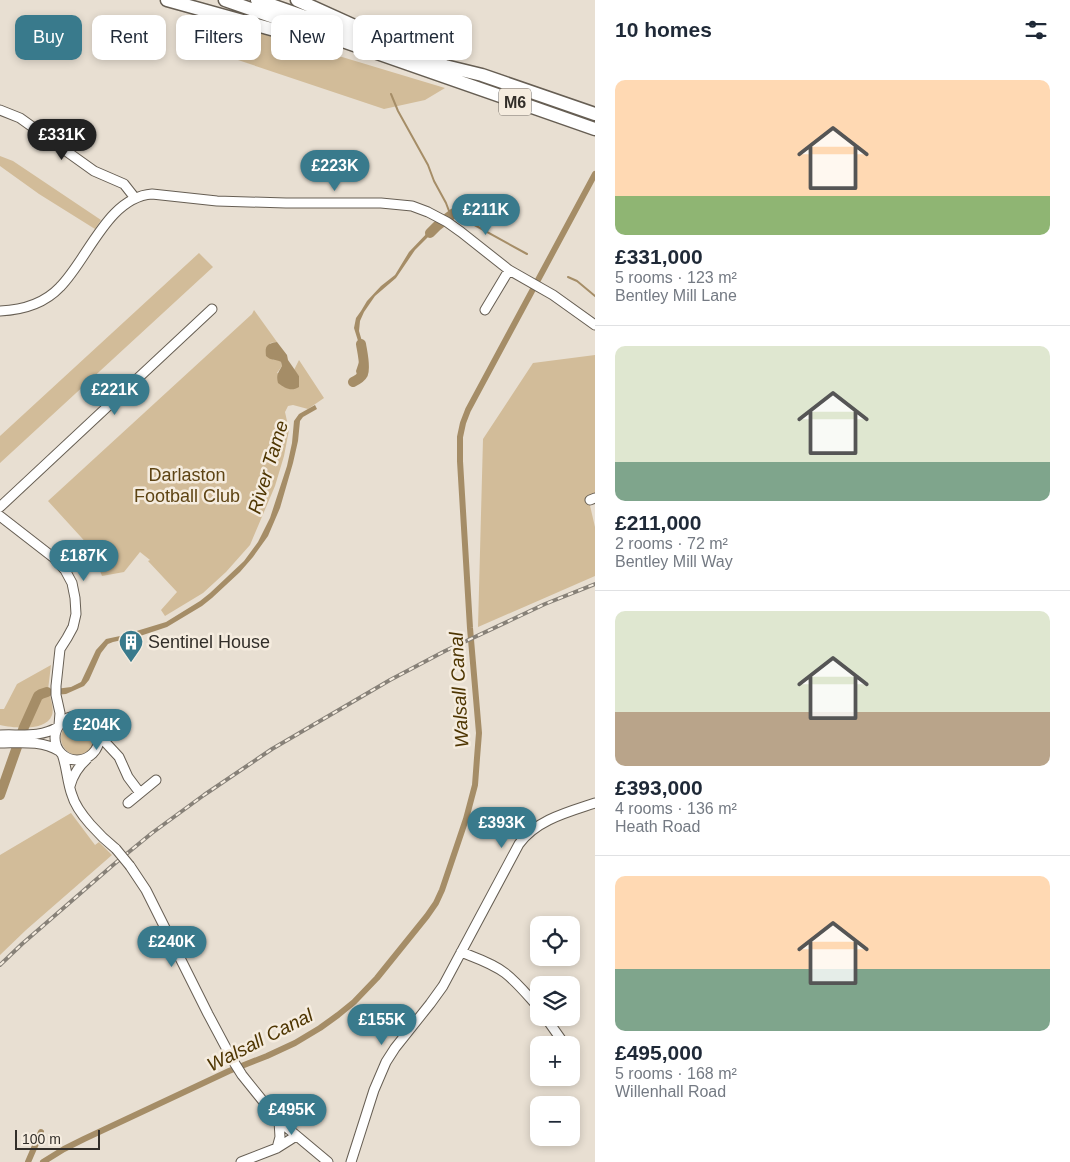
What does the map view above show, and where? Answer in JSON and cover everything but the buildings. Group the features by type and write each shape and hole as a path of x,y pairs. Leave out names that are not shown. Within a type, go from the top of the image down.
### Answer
{"highway":[{"path":"167,0 442,71"},
{"name":"M6","path":"225,0 442,71 482,75 595,114"},
{"name":"M6","path":"257,0 593,128"},
{"path":"297,0 442,71"}],"street":[{"path":"0,110 20,118 94,170 124,184 135,198"},
{"path":"0,312 25,308 52,294 69,277 114,214 135,198 152,194 217,201 286,204 397,204 412,206 444,220 510,270 553,295 595,325"},
{"path":"485,310 510,270"},
{"path":"0,507 212,309"},
{"path":"0,516 54,558 65,570 72,583 76,614 73,627 60,649 56,686 60,714 55,740 66,766 73,799 82,814 130,866 146,890 204,1006 242,1075 279,1121 328,1162"},
{"path":"58,700 76,716"},
{"path":"3,739 29,739 45,734 70,717 86,717 91,720 106,744 119,757 128,777 140,793"},
{"path":"70,788 78,768 97,749 99,734"},
{"path":"29,739 51,746 66,757 78,760 83,760 91,755 102,752 115,752"},
{"path":"128,803 156,780"},
{"path":"351,1162 374,1090 386,1062 434,998 461,952 511,856 524,837 535,828 553,818 595,803"},
{"path":"461,952 505,972 530,998"},
{"path":"277,1148 280,1137 279,1121"},
{"path":"244,1161 277,1148 296,1136"}],"green space":[{"path":"261,33 271,36 271,60 343,60 343,57 445,88 425,100 384,109 238,60 261,60"},
{"path":"0,156 13,161 101,220 95,229 39,194 0,166"},
{"path":"199,253 213,267 0,463 0,436"},
{"name":"Darlaston Football Club","path":"254,310 277,342 270,343 273,360 279,360 282,366 277,373 299,376 294,370 299,360 324,398 308,409 293,405 288,406 285,412 289,430 284,456 275,486 250,545 226,572 203,593 165,616 161,610 177,592 148,561 150,560 140,552 124,572 102,576 91,548 48,501 252,314"},
{"path":"595,355 595,495 588,497 595,527 595,576 478,627 483,439 533,363"},
{"path":"51,665 48,690 41,691 43,696 50,695 53,710 49,720 29,728 0,725 0,709 4,709 17,684"},
{"path":"78,721 90,726 95,738 90,750 78,755 66,750 61,738 66,726"},
{"path":"71,813 95,845 99,842 112,855 0,955 0,855"}],"shaded area":[{"path":"436,223 441,226 415,250 396,278 375,296 364,312 360,321 359,331 366,355 367,375 355,385 353,382 357,375 356,371 360,359 359,344 354,328 356,318 367,301 395,275 409,252"},
{"path":"277,342 299,376 299,387 288,389 278,383 277,376 282,366 281,362 266,356 267,346"},
{"path":"315,405 317,409 303,417 300,421 293,463 280,508 268,536 240,572 202,606 167,627 108,644 101,653 89,680 84,686 66,694 43,696 40,699 36,695 41,691 71,687 81,682 96,650 106,639 166,622 200,601 244,561 258,542 270,518 287,466 294,421 299,414"}],"waterway":[{"path":"391,94 398,111 428,165 449,211 527,254"},
{"name":"Walsall Canal","path":"43,1162 84,1139 229,1071 295,1043 320,1028 354,1002 377,978 436,903 466,819 475,785 479,733 470,628 460,461 460,437 463,423 468,410 595,174"},
{"name":"River Tame","path":"430,233 454,213"},
{"path":"568,277 577,281 595,296"},
{"name":"River Tame","path":"353,382 361,377 364,371 361,344"},
{"name":"River Tame","path":"0,795 24,727 38,696 47,692"},
{"path":"28,1162 41,1132"}],"railway":[{"path":"0,965 152,833 272,749 390,680 445,651 545,604 595,584"}],"place":[{"name":"Sentinel House","path":"131,663"}]}
